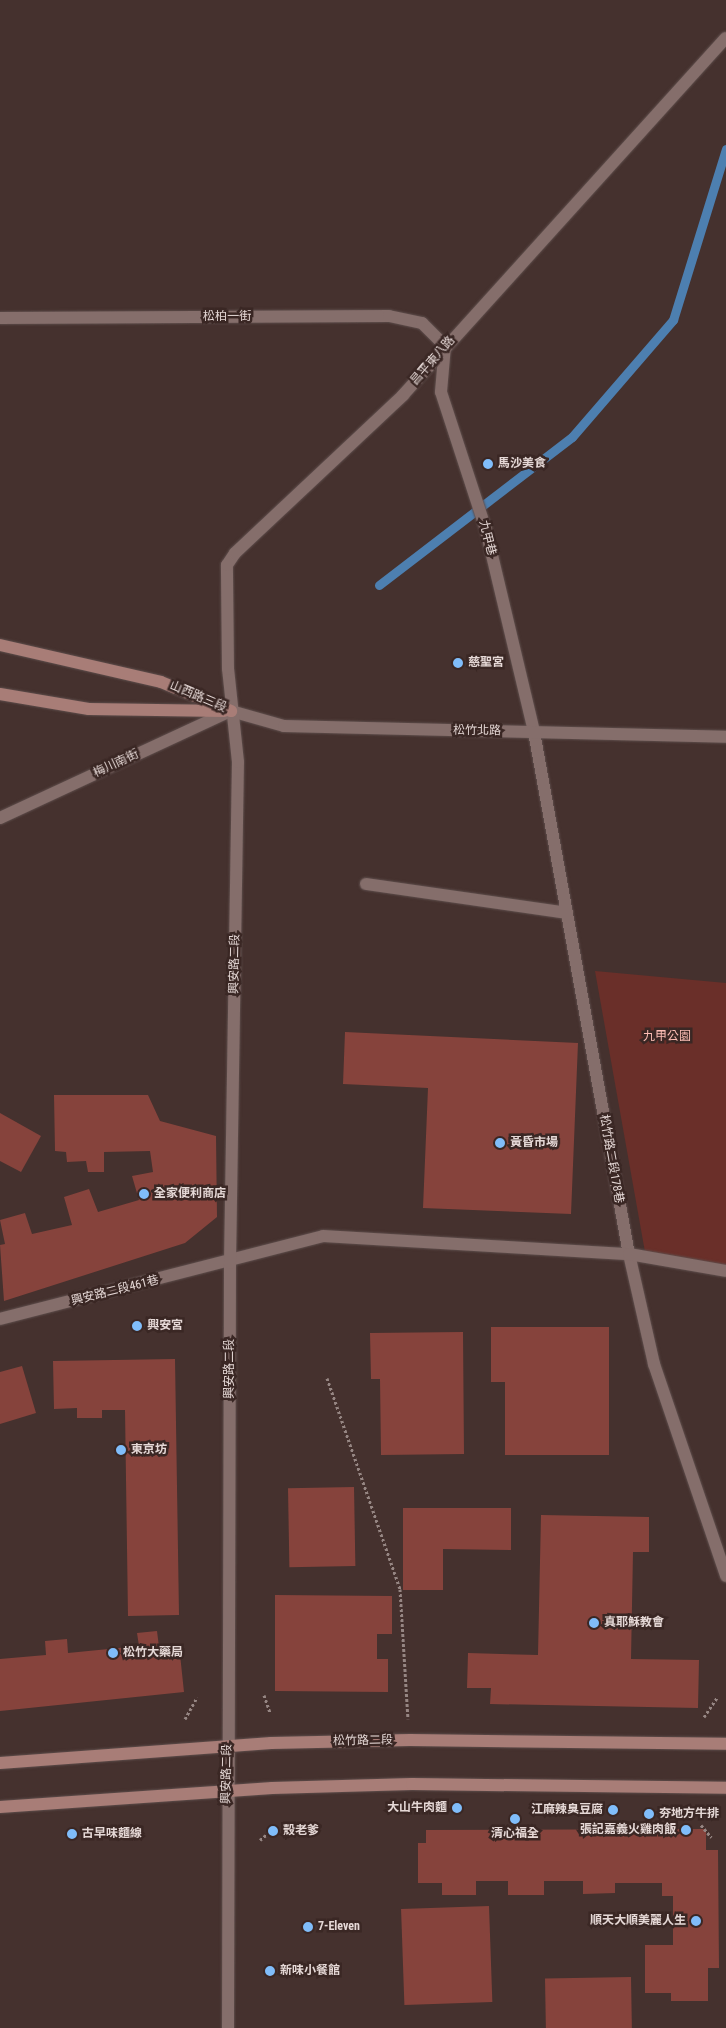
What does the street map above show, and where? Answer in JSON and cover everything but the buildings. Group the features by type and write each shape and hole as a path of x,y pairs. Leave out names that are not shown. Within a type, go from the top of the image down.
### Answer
{"street":[{"name":"昌平東八路","path":"231,711 227,565 235,553 403,396 444,346 593,189 726,38"},
{"name":"松柏一街","path":"0,318 389,316 422,324 444,346"},
{"name":"九甲巷","path":"444,346 441,392 486,530 534,732"},
{"name":"山西路三段","path":"0,645 161,682 231,711"},
{"name":"山西路三段","path":"0,694 89,710 231,711"},
{"name":"松竹北路","path":"231,711 284,726 726,737"},
{"name":"梅川南街","path":"0,818 231,711"},
{"name":"興安路二段","path":"228,2028 226,1789 230,1263 238,762 231,711"},
{"name":"松竹路二段178巷","path":"534,732 629,1254 654,1364 726,1576"},
{"path":"366,884 567,913"},
{"name":"興安路二段461巷","path":"0,1320 230,1263 323,1236 629,1254 726,1271"},
{"name":"松竹路二段","path":"0,1764 227,1745 410,1740 726,1744"},
{"path":"0,1807 226,1789 412,1784 726,1788"}],"path":[{"path":"327,1378 400,1589 410,1740"},
{"path":"264,1696 270,1712"},
{"path":"185,1718 197,1698"},
{"path":"704,1717 717,1698"},
{"path":"701,1825 712,1837"},
{"path":"260,1840 273,1829"}],"green space":[{"name":"九甲公園","path":"595,971 726,983 726,1266 645,1252"}],"waterway":[{"path":"379,585 572,437 673,320 726,149"}],"place":[{"name":"馬沙美食","path":"488,464"},
{"name":"慈聖宮","path":"458,663"},
{"name":"黃昏市場","path":"500,1143"},
{"name":"全家便利商店","path":"144,1194"},
{"name":"興安宮","path":"137,1326"},
{"name":"東京坊","path":"121,1450"},
{"name":"真耶穌教會","path":"594,1623"},
{"name":"松竹大藥局","path":"113,1653"},
{"name":"大山牛肉麵","path":"457,1808"},
{"name":"江麻辣臭豆腐","path":"613,1810"},
{"name":"夯地方牛排","path":"649,1814"},
{"name":"清心福全","path":"515,1819"},
{"name":"張記嘉義火雞肉飯","path":"686,1830"},
{"name":"殼老爹","path":"273,1831"},
{"name":"古早味麵線","path":"72,1834"},
{"name":"順天大順美麗人生","path":"696,1921"},
{"name":"7-Eleven","path":"308,1927"},
{"name":"新味小餐館","path":"270,1971"}]}
